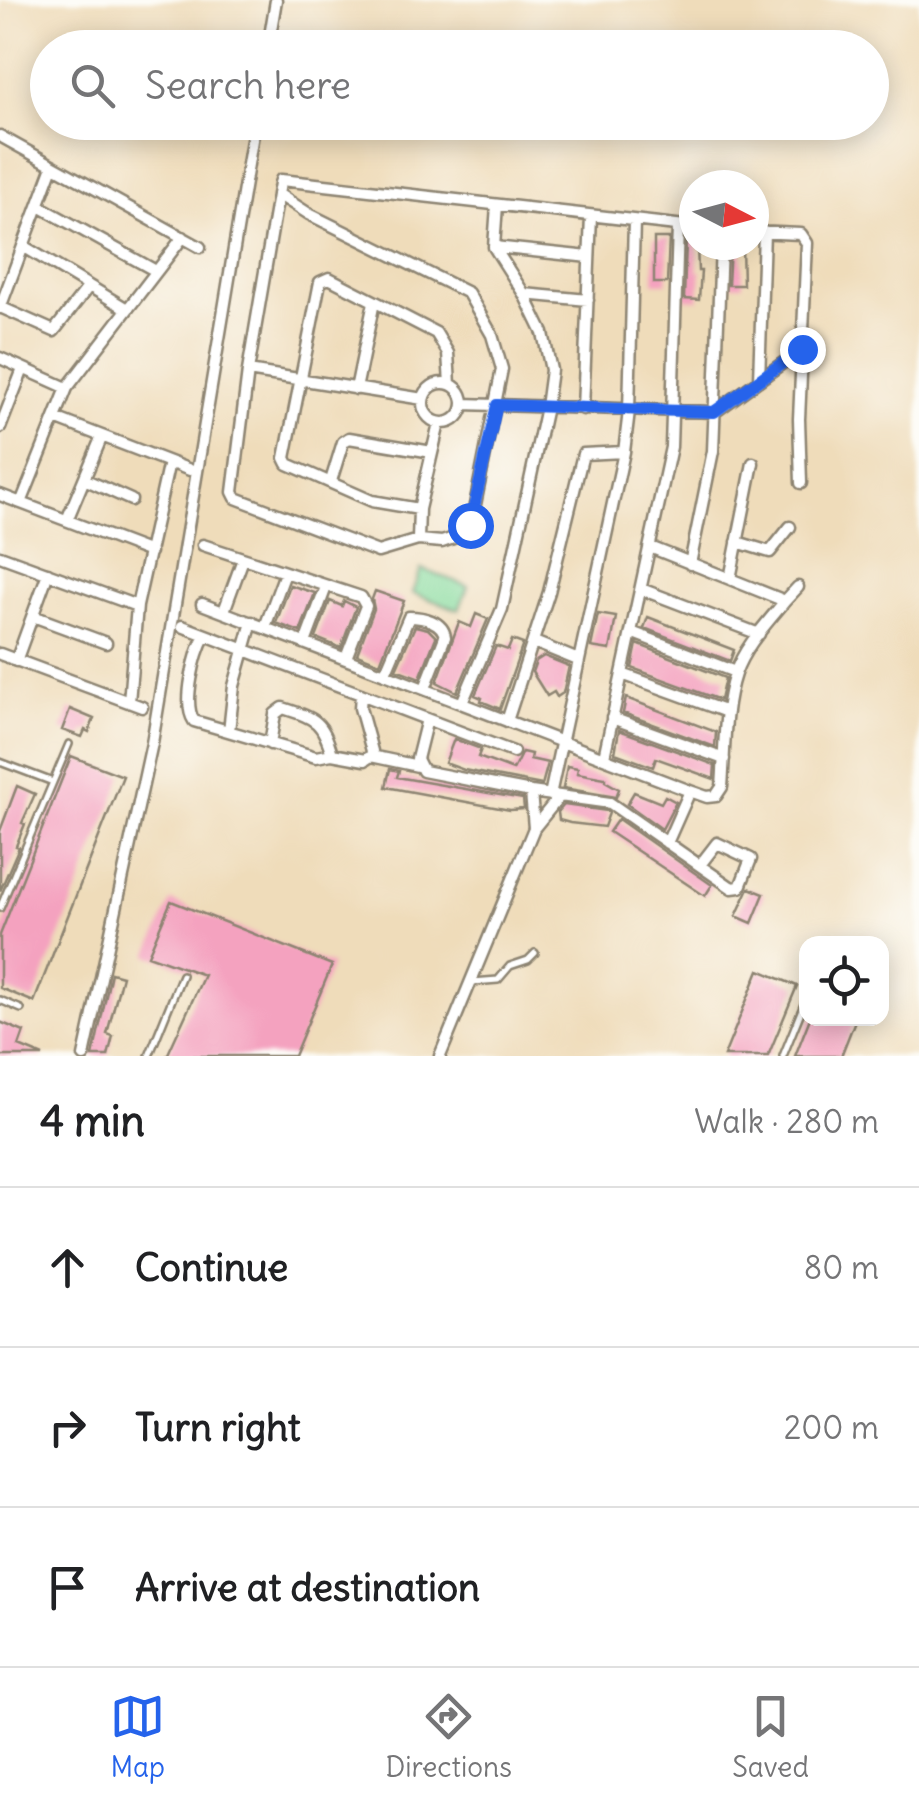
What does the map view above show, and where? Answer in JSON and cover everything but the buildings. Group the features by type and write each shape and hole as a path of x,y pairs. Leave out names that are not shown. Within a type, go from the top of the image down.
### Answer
{"street":[{"path":"271,30 276,0"},
{"path":"1,139 200,246"},
{"path":"84,1056 152,743 252,140"},
{"path":"54,166 0,307 54,331 89,286"},
{"path":"278,194 309,214 468,293 492,334 502,369 470,525 462,534 442,542 418,540 378,552 236,498 232,485 248,371 278,194 284,178 678,226 671,447 604,758"},
{"path":"462,703 502,610 551,370 542,332 524,294 494,247 498,205"},
{"path":"38,206 156,271"},
{"path":"583,409 591,216"},
{"path":"440,1056 534,828 555,796 578,660 624,452 629,411 634,221"},
{"path":"769,233 806,237 799,419 801,483"},
{"path":"21,503 67,388 182,237"},
{"path":"23,246 128,309"},
{"path":"494,247 589,257"},
{"path":"690,564 709,481 720,260"},
{"path":"759,260 759,380"},
{"path":"419,509 372,501 288,464 284,458 320,282 329,278 436,334 448,353 450,384"},
{"path":"524,294 588,300"},
{"path":"356,388 374,302"},
{"path":"462,404 714,412 802,349"},
{"path":"0,358 67,388"},
{"path":"0,428 23,368"},
{"path":"248,371 423,400"},
{"path":"450,384 460,392 462,404 459,414 450,422 439,423 430,418 423,400 433,386 450,384"},
{"path":"55,418 190,470"},
{"path":"418,540 419,509 439,423"},
{"path":"67,520 102,436"},
{"path":"332,481 344,442 349,438 432,452"},
{"path":"507,721 550,592 583,454 624,452"},
{"path":"129,702 137,606 169,462"},
{"path":"730,579 754,463"},
{"path":"84,478 131,500"},
{"path":"0,495 150,552"},
{"path":"738,542 770,552 790,527"},
{"path":"202,546 365,601 346,658"},
{"path":"650,548 785,601"},
{"path":"0,556 137,606"},
{"path":"224,611 243,559"},
{"path":"265,627 285,573"},
{"path":"16,660 48,574"},
{"path":"305,642 326,587"},
{"path":"202,604 708,797 716,796 722,786 727,712 736,672 759,634 798,587"},
{"path":"641,589 759,634"},
{"path":"33,616 106,643"},
{"path":"385,673 408,617 438,623 445,637 424,688"},
{"path":"229,730 234,686 252,622"},
{"path":"182,626 513,752"},
{"path":"631,632 736,672"},
{"path":"205,635 195,658 190,716 194,721 316,757 332,754 365,760 371,756 418,766 423,771 610,803 668,843 736,888 751,859 717,843 700,864"},
{"path":"534,642 578,660"},
{"path":"0,654 142,707"},
{"path":"622,674 727,712"},
{"path":"361,694 360,708 371,756"},
{"path":"270,744 275,714 283,708 315,718 332,754"},
{"path":"612,718 724,759"},
{"path":"418,766 426,719"},
{"path":"668,843 690,791"},
{"path":"531,792 534,828"}],"lane":[{"path":"0,908 69,744"},
{"path":"0,762 53,782"},
{"path":"470,982 498,980 510,966 535,953"},
{"path":"149,1056 182,975"},
{"path":"0,1000 20,1009"},
{"path":"784,1056 799,1017"}],"green space":[{"path":"421,569 468,586 459,610 412,593"}],"route":[{"path":"470,525 497,405 714,412 802,349"}]}
